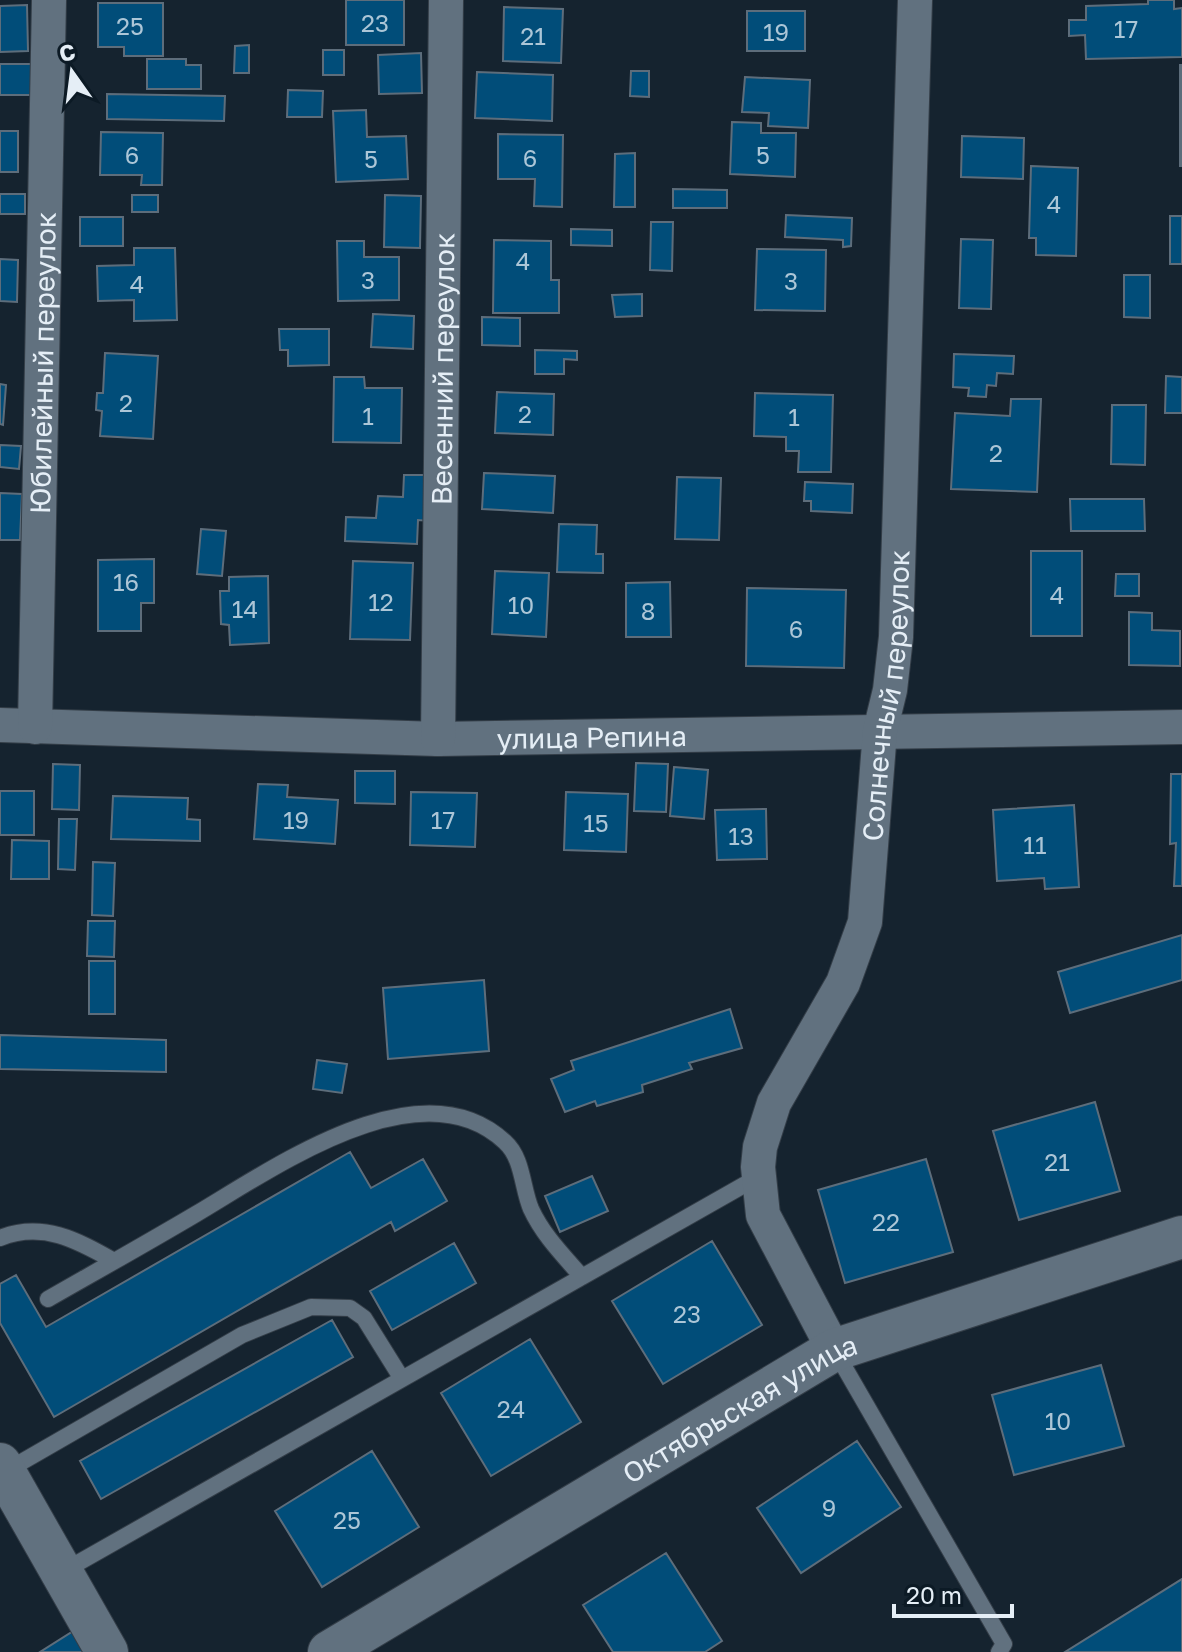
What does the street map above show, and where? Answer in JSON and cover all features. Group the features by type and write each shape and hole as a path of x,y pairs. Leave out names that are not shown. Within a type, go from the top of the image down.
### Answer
{"street":[{"name":"Юбилейный переулок","path":"35,727 49,0"},
{"name":"Весенний переулок","path":"438,739 446,0"},
{"name":"Солнечный переулок","path":"834,1350 763,1215 758,1177 760,1147 774,1103 843,983 865,922 880,731 890,690 896,637 915,0"},
{"name":"улица Репина","path":"0,725 438,739 1182,727"},
{"name":"Октябрьская улица","path":"329,1652 834,1350 1182,1237"},
{"path":"2,1468 107,1652"}],"lane":[{"path":"48,1299 309,1148 372,1124 441,1113 471,1118 507,1143 514,1153 537,1220 547,1238 582,1277"},
{"path":"61,1573 758,1177"},
{"path":"0,1238 30,1229 47,1231 66,1235 114,1261"},
{"path":"2,1468 242,1335 311,1307 331,1304 350,1308 357,1313 402,1379"},
{"path":"834,1350 1004,1644 999,1652"}],"building":[{"path":"346,0 404,0 404,45 346,45"},
{"path":"1148,0 1174,0 1174,9 1182,8 1182,57 1086,59 1085,35 1069,36 1069,20 1086,20 1086,6 1148,4"},
{"path":"98,3 163,3 163,56 124,56 124,47 98,47"},
{"path":"27,5 28,51 0,52 0,6"},
{"path":"504,7 563,9 561,63 503,61"},
{"path":"747,11 805,11 805,51 747,51"},
{"path":"249,45 249,73 234,73 235,46"},
{"path":"323,50 344,50 344,75 323,75"},
{"path":"421,53 422,93 379,94 378,55"},
{"path":"147,59 186,59 186,65 201,65 201,89 147,89"},
{"path":"0,64 32,64 33,95 0,95"},
{"path":"1182,65 1182,166 1180,166"},
{"path":"631,71 649,71 649,97 630,96"},
{"path":"477,72 553,75 552,121 475,118"},
{"path":"745,77 810,80 808,128 768,126 769,113 742,112"},
{"path":"288,90 323,91 322,117 287,117"},
{"path":"107,94 225,96 224,121 107,119"},
{"path":"366,110 367,137 406,136 408,179 336,182 333,111"},
{"path":"732,122 761,123 761,133 796,133 795,177 730,174"},
{"path":"0,131 18,131 18,172 0,172"},
{"path":"101,132 163,133 162,185 141,185 142,175 100,175"},
{"path":"498,134 563,135 562,207 534,206 535,179 498,179"},
{"path":"962,136 1024,138 1023,179 961,177"},
{"path":"635,153 635,207 614,207 615,154"},
{"path":"1031,166 1078,168 1076,256 1036,255 1036,238 1029,238"},
{"path":"673,189 727,190 727,208 673,208"},
{"path":"0,194 25,194 25,214 0,214"},
{"path":"132,195 158,195 158,212 132,212"},
{"path":"385,195 421,196 420,248 384,247"},
{"path":"786,215 852,218 851,246 843,247 843,240 785,237"},
{"path":"1170,216 1182,216 1182,264 1170,264"},
{"path":"80,217 123,217 123,246 80,246"},
{"path":"651,222 673,222 672,271 650,270"},
{"path":"571,229 612,230 612,246 571,245"},
{"path":"961,239 993,240 991,309 959,308"},
{"path":"494,240 551,241 551,280 559,280 559,313 493,313"},
{"path":"337,241 364,241 364,257 399,257 399,300 338,301"},
{"path":"134,248 175,248 177,320 134,321 134,300 98,301 97,266 134,265"},
{"path":"757,249 826,250 825,311 755,310"},
{"path":"0,259 18,260 17,302 0,301"},
{"path":"1124,275 1150,275 1150,318 1124,317"},
{"path":"642,294 642,316 615,317 612,295"},
{"path":"373,314 414,316 413,349 371,347"},
{"path":"482,317 520,318 520,346 482,345"},
{"path":"279,329 329,329 329,365 288,366 288,350 280,350"},
{"path":"535,350 577,351 577,360 564,359 564,374 535,374"},
{"path":"105,353 158,356 153,439 100,436 102,411 96,410 97,393 103,393"},
{"path":"954,354 1014,356 1013,374 997,373 996,386 987,385 986,397 968,396 969,388 953,387"},
{"path":"1166,376 1182,377 1182,413 1165,413"},
{"path":"334,377 364,377 365,388 402,388 401,443 333,442"},
{"path":"0,384 6,385 3,425 0,424"},
{"path":"497,392 554,394 553,435 495,433"},
{"path":"755,393 833,395 831,472 798,472 799,451 786,451 786,437 754,436"},
{"path":"1011,399 1041,399 1037,492 951,489 955,413 1010,416"},
{"path":"1112,405 1146,405 1145,465 1111,464"},
{"path":"0,445 21,446 19,469 0,467"},
{"path":"484,473 555,476 553,513 482,509"},
{"path":"404,475 431,475 429,521 418,520 417,544 345,541 346,517 376,518 378,496 403,497"},
{"path":"677,477 721,478 719,540 675,539"},
{"path":"805,482 853,484 852,513 811,511 811,501 804,501"},
{"path":"0,493 22,494 20,540 0,540"},
{"path":"1070,499 1144,499 1145,531 1071,531"},
{"path":"559,524 597,525 596,554 603,554 603,573 557,572"},
{"path":"201,529 226,531 222,576 197,574"},
{"path":"1031,551 1082,551 1082,636 1031,636"},
{"path":"154,559 154,603 141,603 141,631 98,631 98,560"},
{"path":"353,561 413,563 410,640 350,639"},
{"path":"495,571 549,573 546,637 492,634"},
{"path":"1116,574 1139,574 1139,596 1115,596"},
{"path":"268,576 269,643 230,645 229,625 221,624 220,591 229,591 229,577"},
{"path":"670,582 671,637 626,637 626,583"},
{"path":"747,588 846,590 844,668 746,666"},
{"path":"1129,612 1152,613 1152,630 1180,631 1180,666 1129,665"},
{"path":"636,763 668,764 666,812 634,811"},
{"path":"53,764 80,765 79,810 52,809"},
{"path":"674,767 708,770 704,819 670,816"},
{"path":"355,771 395,771 395,804 355,803"},
{"path":"1171,774 1182,774 1182,886 1174,886 1176,843 1170,844"},
{"path":"258,784 288,785 287,797 338,800 335,844 254,839"},
{"path":"0,791 34,791 34,835 0,835"},
{"path":"411,792 477,793 475,847 410,845"},
{"path":"566,792 628,794 626,852 564,850"},
{"path":"113,796 188,798 187,819 200,820 200,841 111,839"},
{"path":"1074,805 1079,887 1045,889 1044,878 997,881 993,810"},
{"path":"766,809 767,859 717,860 715,810"},
{"path":"59,819 77,819 75,870 58,869"},
{"path":"12,840 49,841 49,879 11,879"},
{"path":"93,862 115,863 113,916 92,915"},
{"path":"88,921 115,921 114,957 87,956"},
{"path":"1182,935 1182,980 1070,1013 1058,972"},
{"path":"89,961 115,961 115,1014 89,1014"},
{"path":"484,980 489,1051 388,1059 383,988"},
{"path":"730,1009 742,1048 689,1063 692,1069 642,1085 643,1092 597,1106 595,1101 565,1112 551,1079 574,1070 571,1061"},
{"path":"0,1035 166,1040 166,1072 0,1069"},
{"path":"317,1060 347,1064 342,1093 313,1089"},
{"path":"1095,1102 1120,1191 1019,1220 993,1131"},
{"path":"350,1152 371,1188 423,1159 447,1201 395,1231 391,1222 54,1417 0,1323 0,1284 16,1275 46,1327"},
{"path":"926,1159 953,1252 845,1283 818,1190"},
{"path":"592,1176 608,1211 560,1232 545,1196"},
{"path":"712,1241 762,1325 663,1384 612,1301"},
{"path":"454,1243 476,1283 392,1330 370,1291"},
{"path":"332,1320 353,1357 101,1499 80,1461"},
{"path":"530,1339 581,1422 491,1476 441,1393"},
{"path":"1101,1365 1124,1446 1014,1475 992,1395"},
{"path":"857,1441 901,1507 801,1573 757,1508"},
{"path":"372,1451 419,1527 322,1587 275,1511"},
{"path":"666,1553 722,1641 705,1652 613,1652 583,1605"},
{"path":"1182,1579 1182,1652 1065,1652"},
{"path":"75,1630 89,1652 40,1652"}]}
